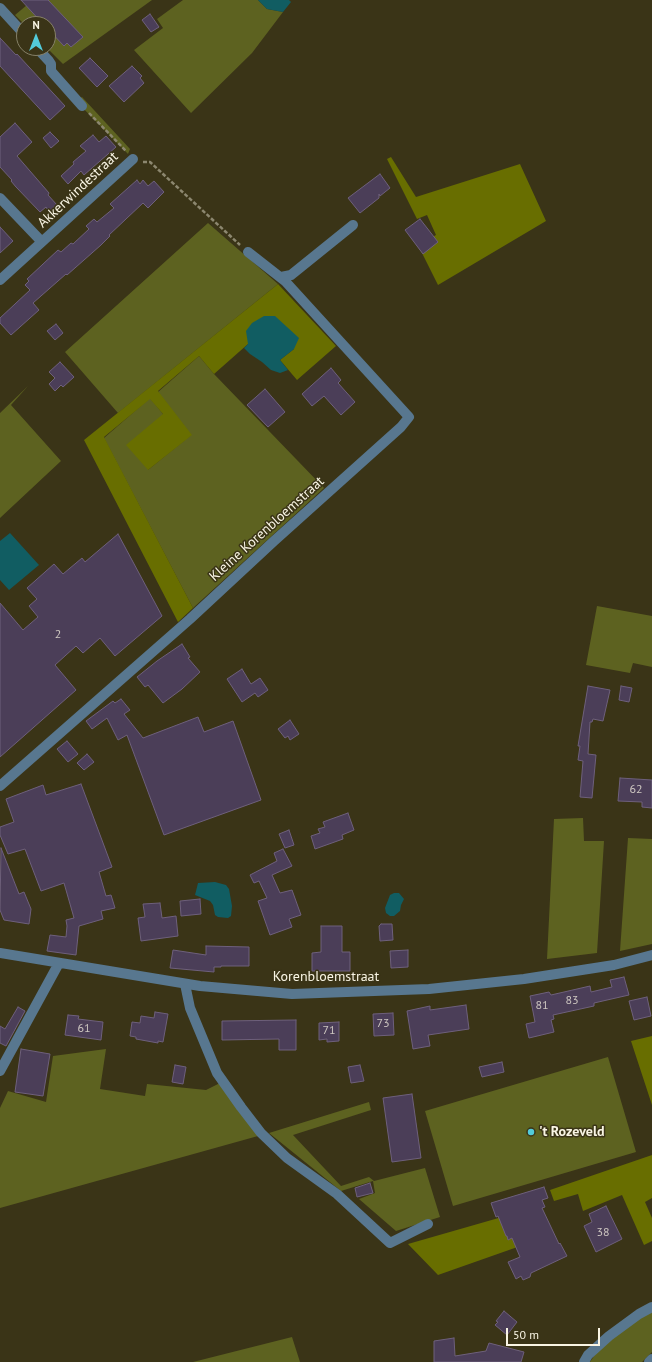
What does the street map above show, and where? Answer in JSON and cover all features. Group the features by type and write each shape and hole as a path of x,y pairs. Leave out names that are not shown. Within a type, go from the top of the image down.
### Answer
{"street":[{"path":"0,8 16,25"},
{"path":"44,56 51,64 51,71 82,106"},
{"name":"Akkerwindestraat","path":"0,280 133,159"},
{"name":"Akkerwindestraat","path":"0,198 42,242"},
{"path":"248,252 280,277 291,275 353,225"},
{"name":"Kleine Korenbloemstraat","path":"0,786 190,619 279,536 402,427 409,417 280,277"},
{"name":"Korenbloemstraat","path":"0,953 185,984 292,994 429,989 524,979 614,965 652,955"},
{"path":"0,1071 58,963"},
{"path":"185,984 190,1008 217,1073 262,1133 287,1158 337,1194 390,1243 428,1224"},
{"path":"584,1362 588,1355 609,1336 639,1314 652,1307"},
{"path":"649,1362 652,1359"}],"path":[{"path":"82,106 133,159 137,161 150,162 248,252"}],"green space":[{"path":"33,0 152,0 63,64 55,56 56,16 15,15"},
{"path":"183,0 258,0 267,9 283,12 252,53 191,113 134,50 163,28 157,19"},
{"path":"82,97 130,149 128,154 76,101"},
{"path":"208,223 278,284 118,413 65,352"},
{"path":"199,356 214,374 324,488 193,608 104,438 150,398 163,414 148,470 191,435 158,392"},
{"path":"28,386 11,405 61,461 0,518 0,413"},
{"path":"597,606 652,616 652,667 633,663 630,673 586,665"},
{"path":"583,818 584,841 604,841 597,953 547,959 554,819"},
{"path":"628,838 652,839 652,944 620,951"},
{"path":"106,1049 100,1089 145,1096 147,1084 206,1090 220,1083 258,1136 0,1208 0,1108 8,1091 46,1102 53,1056"},
{"name":"'t Rozeveld","path":"608,1057 636,1152 453,1206 425,1111"},
{"path":"369,1102 371,1110 293,1135 341,1186 369,1177 374,1181 425,1168 440,1217 396,1231 359,1199 375,1193 373,1181 341,1191 269,1133"},
{"path":"652,1311 652,1352 642,1362 590,1362 598,1350 636,1320"},
{"path":"292,1337 300,1362 193,1362"}],"shaded area":[{"path":"391,157 416,197 520,164 546,221 438,285 418,245 436,235 427,215 417,219 387,159"},
{"path":"278,284 336,346 297,380 280,360 294,349 248,344 214,374 199,356 158,391 192,435 148,470 126,445 163,414 150,399 104,437 193,608 178,622 84,440"},
{"path":"652,1036 652,1105 631,1041"},
{"path":"652,1155 652,1198 645,1202 652,1218 652,1241 644,1245 622,1195 583,1211 578,1194 554,1201 550,1190"},
{"path":"516,1213 526,1244 438,1275 408,1244"}],"water":[{"path":"258,0 289,0 291,2 283,12 267,9"},
{"path":"264,316 275,316 299,338 294,349 280,360 288,370 280,373 271,370 244,348 248,344 246,331 252,323"},
{"path":"10,533 39,565 9,590 0,580 0,541"},
{"path":"215,882 226,885 229,889 232,906 231,916 228,918 218,917 215,915 213,905 210,901 195,895 198,883"},
{"path":"399,893 404,899 400,911 394,916 390,916 386,913 385,908 390,895"}],"building":[{"path":"21,0 48,0 83,37 71,47 67,43 64,46 56,38 56,16 36,16"},
{"path":"150,14 159,27 151,32 142,20"},
{"path":"0,38 65,106 50,120 0,66"},
{"path":"90,58 108,76 97,87 79,68"},
{"path":"132,66 142,76 140,78 144,83 124,102 109,86"},
{"path":"15,123 32,142 17,156 49,193 48,195 57,205 49,212 46,207 40,212 16,187 11,181 12,180 0,167 0,137"},
{"path":"50,132 59,141 51,148 43,138"},
{"path":"93,135 99,142 106,136 116,147 84,175 81,171 68,184 61,176 74,164 73,162 86,151 80,146"},
{"path":"380,174 390,188 380,196 379,194 379,198 360,213 348,198"},
{"path":"137,180 140,184 143,180 148,186 154,181 164,192 148,208 143,203 109,235 110,236 101,245 33,303 39,310 11,335 0,323 0,318 30,290 25,285 29,281 27,279 58,250 61,252 71,243 73,244 89,229 86,226 94,219 97,222 114,208 110,204"},
{"path":"420,219 438,242 423,254 405,230"},
{"path":"0,227 13,241 0,253"},
{"path":"56,324 63,333 55,340 47,331"},
{"path":"60,362 74,377 63,387 61,385 55,391 49,384 55,378 49,372"},
{"path":"331,368 341,380 338,383 355,402 341,415 324,396 312,406 302,394"},
{"path":"265,389 285,412 268,427 247,405"},
{"path":"118,534 162,616 115,656 100,638 83,653 76,646 55,665 76,690 0,757 0,603 23,630 38,617 29,606 37,599 27,588 54,564 63,574 82,558 85,562"},
{"path":"182,644 190,657 188,658 200,672 182,689 163,703 148,685 145,687 137,677"},
{"path":"242,669 251,684 260,678 268,690 258,697 255,693 242,702 227,679"},
{"path":"588,686 610,690 603,721 593,719 592,722 590,722 588,754 596,755 592,798 580,797 583,761 578,760 580,746 578,746"},
{"path":"621,686 632,688 629,702 619,700"},
{"path":"121,699 130,710 124,714 143,738 198,717 204,732 233,721 261,800 164,835 127,735 118,740 107,718 92,729 86,721 113,701 115,703"},
{"path":"290,720 299,734 290,740 288,736 285,738 278,729"},
{"path":"67,741 78,754 68,762 57,749"},
{"path":"87,754 94,762 84,770 77,763"},
{"path":"620,778 652,780 652,808 642,807 642,802 618,801"},
{"path":"81,784 112,867 99,872 106,896 111,895 115,908 101,911 103,919 79,926 76,955 47,951 50,935 66,937 66,920 74,918 64,883 41,891 25,849 8,854 0,835 0,827 14,822 6,799 43,785 46,795"},
{"path":"348,813 354,830 342,835 343,839 315,849 311,836 320,833 318,829 325,827 323,822"},
{"path":"289,830 294,845 285,848 279,834"},
{"path":"1,848 19,894 24,892 31,909 29,924 4,920 0,910"},
{"path":"283,849 292,866 272,875 280,893 292,890 301,915 289,919 292,927 270,935 258,901 267,898 259,881 254,883 250,875 277,861 274,853"},
{"path":"200,899 201,914 181,916 180,901"},
{"path":"160,903 162,918 176,916 178,936 141,941 138,918 145,917 143,904"},
{"path":"381,924 392,924 393,940 380,941 379,926"},
{"path":"321,926 342,926 342,952 350,952 350,971 312,971 312,953 321,952"},
{"path":"206,946 249,947 249,966 214,967 214,972 170,968 173,950 206,955"},
{"path":"408,950 408,967 391,968 390,951"},
{"path":"624,977 629,995 594,1003 594,1006 553,1015 554,1019 551,1020 554,1032 529,1038 526,1024 535,1022 530,996 549,992 551,995 590,986 591,992 612,987 610,980"},
{"path":"647,997 651,1016 634,1020 629,1001"},
{"path":"466,1005 469,1029 428,1035 430,1046 413,1049 407,1011 430,1006 430,1010"},
{"path":"18,1007 25,1011 6,1046 0,1043 0,1026 5,1029"},
{"path":"155,1012 168,1014 163,1042 158,1041 158,1043 136,1039 136,1037 130,1036 132,1022 140,1023 141,1016 154,1018"},
{"path":"393,1013 394,1035 374,1036 373,1014"},
{"path":"68,1015 79,1016 78,1019 103,1022 101,1040 65,1035"},
{"path":"296,1020 296,1050 279,1050 279,1039 222,1040 222,1021"},
{"path":"339,1022 339,1041 327,1042 327,1039 319,1040 319,1023"},
{"path":"21,1049 50,1054 43,1096 15,1092"},
{"path":"502,1062 504,1072 482,1077 479,1067"},
{"path":"175,1065 186,1067 183,1084 172,1082"},
{"path":"360,1065 364,1081 351,1083 348,1067"},
{"path":"412,1094 421,1158 392,1162 383,1098"},
{"path":"370,1183 373,1193 357,1197 355,1188"},
{"path":"544,1187 548,1198 542,1200 545,1207 542,1208 559,1244 560,1243 567,1256 531,1273 530,1277 523,1280 521,1276 516,1279 508,1262 520,1257 512,1238 508,1240 498,1216 496,1217 491,1203"},
{"path":"606,1206 622,1239 596,1252 584,1226 592,1222 589,1214"},
{"path":"504,1311 517,1322 507,1335 495,1325 498,1322 496,1321"},
{"path":"454,1338 455,1356 486,1351 489,1343 524,1352 521,1362 434,1362 434,1341"}],"place":[{"name":"'t Rozeveld","path":"531,1132"}]}
